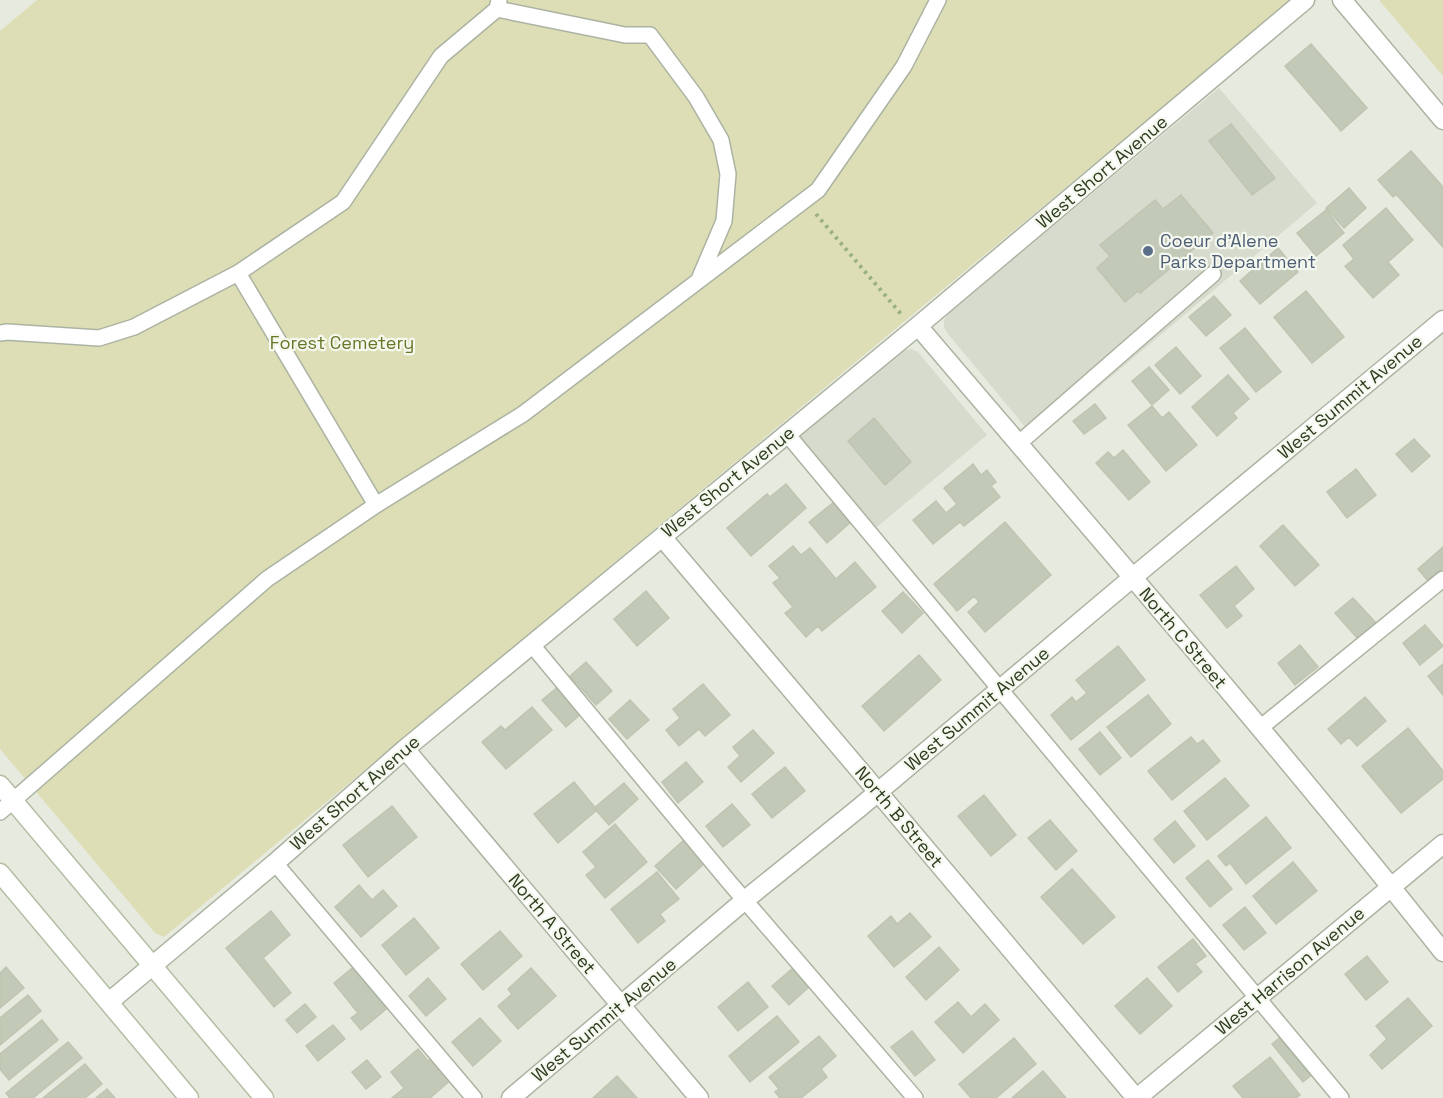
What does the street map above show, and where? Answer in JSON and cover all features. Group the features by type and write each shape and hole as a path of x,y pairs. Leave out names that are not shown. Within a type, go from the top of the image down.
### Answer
{"street":[{"name":"West Short Avenue","path":"109,1002 275,863 405,749 918,326 1305,0"},
{"path":"1342,0 1443,120"},
{"name":"West Summit Avenue","path":"511,1098 745,900 878,792 1443,320"},
{"name":"North C Street","path":"918,326 1260,728 1443,952"},
{"name":"North B Street","path":"662,537 1136,1098"},
{"name":"North A Street","path":"405,749 699,1098"},
{"path":"0,785 7,806 152,966 264,1098"},
{"name":"West Harrison Avenue","path":"1136,1098 1443,844"},
{"path":"0,873 189,1098"}],"lane":[{"path":"7,806 267,579 376,504 523,414 818,190 904,66 938,0"},
{"path":"0,333 99,338 134,327 238,273 343,202 441,56 498,5 625,35 650,35 696,98 722,140 729,174 724,222 699,280"},
{"path":"238,273 376,504"},
{"path":"1018,444 1213,274"},
{"path":"787,434 1341,1098"},
{"path":"1260,728 1443,579"},
{"path":"532,645 721,873 915,1098"},
{"path":"275,863 474,1098"}],"path":[{"path":"804,200 904,317 918,326"}],"shaded area":[{"path":"1219,88 1317,203 1036,440 948,334 944,327 944,320 949,313"},
{"path":"911,349 918,352 987,435 865,537 789,445 893,357 904,350"}],"green space":[{"name":"Forest Cemetery","path":"37,0 1291,0 164,937 155,933 0,749 0,31"},
{"path":"1379,0 1443,0 1443,76"}],"building":[{"path":"1311,44 1367,108 1341,131 1285,66"},
{"path":"1231,124 1275,178 1252,195 1209,141"},
{"path":"1411,151 1443,187 1443,247 1396,194 1393,197 1378,180"},
{"path":"1349,188 1366,208 1344,228 1326,208"},
{"name":"Coeur d'Alene Parks Department","path":"1181,195 1213,233 1140,293 1138,291 1125,302 1097,268 1110,256 1100,245 1155,200 1163,209"},
{"path":"1386,208 1413,240 1388,262 1399,275 1373,298 1345,266 1354,259 1343,245"},
{"path":"1326,210 1344,233 1316,256 1297,233"},
{"path":"1278,248 1298,272 1260,304 1240,281"},
{"path":"1306,291 1344,337 1312,363 1274,317"},
{"path":"1214,296 1231,315 1206,336 1189,317"},
{"path":"1245,328 1281,372 1256,392 1220,348"},
{"path":"1176,347 1201,376 1180,394 1155,365"},
{"path":"1149,367 1169,390 1152,405 1132,381"},
{"path":"1228,375 1249,399 1233,413 1237,418 1217,436 1192,407"},
{"path":"1095,404 1106,418 1084,434 1073,421"},
{"path":"1152,406 1162,418 1169,412 1197,445 1166,471 1128,425"},
{"path":"874,418 911,462 885,485 848,441"},
{"path":"1414,439 1430,456 1412,472 1396,454"},
{"path":"1123,450 1150,482 1129,500 1096,463 1108,452 1114,458"},
{"path":"973,464 981,475 987,470 996,482 991,486 1000,497 964,526 960,522 933,544 913,520 936,501 946,513 957,504 944,488"},
{"path":"1356,469 1376,495 1347,518 1327,492"},
{"path":"786,484 806,508 751,556 727,528 767,494 770,497"},
{"path":"834,502 851,522 827,543 809,522"},
{"path":"1005,522 1051,575 985,632 968,612 979,602 974,596 957,611 934,584"},
{"path":"1283,525 1319,565 1295,586 1260,546"},
{"path":"793,546 801,555 810,548 836,579 855,562 876,587 822,631 818,626 806,637 785,613 793,607 773,583 780,578 769,566"},
{"path":"1443,547 1443,568 1428,581 1418,569"},
{"path":"1236,566 1254,589 1234,606 1242,616 1227,628 1200,595"},
{"path":"646,591 669,618 637,646 614,619"},
{"path":"903,592 923,613 902,633 882,611"},
{"path":"1353,598 1376,623 1358,639 1335,613"},
{"path":"1425,625 1443,646 1420,665 1403,643"},
{"path":"1300,645 1318,667 1295,685 1278,663"},
{"path":"1118,646 1145,680 1071,740 1051,715 1072,697 1076,702 1087,693 1076,680"},
{"path":"919,655 941,680 884,731 862,706"},
{"path":"586,662 612,691 596,705 570,676"},
{"path":"1443,664 1443,695 1428,676"},
{"path":"703,684 730,715 705,736 699,729 679,746 666,730 680,718 673,709"},
{"path":"559,686 582,713 566,727 542,700"},
{"path":"1148,695 1171,724 1131,757 1107,727"},
{"path":"1365,697 1386,721 1357,746 1349,737 1341,744 1328,729"},
{"path":"630,700 649,720 627,739 609,719"},
{"path":"532,707 552,730 506,769 482,742 501,726 505,730"},
{"path":"1408,728 1443,771 1443,779 1401,813 1362,766"},
{"path":"753,730 774,753 741,782 728,767 740,756 733,747"},
{"path":"1100,732 1121,758 1100,775 1079,749"},
{"path":"1191,737 1197,744 1203,740 1220,761 1172,800 1148,771"},
{"path":"686,762 703,782 678,803 662,782"},
{"path":"785,767 805,791 772,818 752,794"},
{"path":"1225,778 1249,806 1207,840 1184,811"},
{"path":"574,782 597,810 558,843 534,814"},
{"path":"624,783 638,799 609,825 594,808"},
{"path":"984,795 1016,835 991,856 958,816"},
{"path":"732,804 750,825 723,847 706,826"},
{"path":"392,806 417,837 368,877 343,845"},
{"path":"1266,817 1291,848 1246,884 1230,863 1226,866 1218,856"},
{"path":"1050,820 1077,851 1056,870 1028,838"},
{"path":"1175,821 1195,846 1174,863 1154,839"},
{"path":"615,824 647,862 605,898 586,875 596,867 583,852"},
{"path":"684,840 705,863 676,889 655,866"},
{"path":"1208,860 1232,889 1210,907 1186,878"},
{"path":"1293,862 1317,891 1276,924 1253,896"},
{"path":"1072,869 1115,917 1083,944 1041,897"},
{"path":"657,872 679,899 660,914 665,921 638,943 611,909"},
{"path":"359,885 372,900 383,890 397,906 361,937 335,907"},
{"path":"1245,907 1266,933 1244,950 1223,925"},
{"path":"271,911 290,935 263,958 291,993 274,1007 226,948"},
{"path":"910,913 931,937 894,967 868,936 891,916 897,924"},
{"path":"414,918 439,948 406,975 382,945"},
{"path":"500,931 522,956 483,990 461,964"},
{"path":"1193,939 1206,956 1195,964 1202,972 1178,992 1158,967"},
{"path":"939,947 959,970 926,1000 906,977"},
{"path":"1367,956 1388,982 1366,1000 1345,974"},
{"path":"357,964 391,1005 361,1030 351,1018 358,1013 334,983"},
{"path":"6,967 24,988 0,1008 0,973"},
{"path":"531,968 556,996 518,1029 498,1006 512,994 508,989"},
{"path":"793,968 810,986 789,1005 772,986"},
{"path":"428,978 446,999 426,1016 409,996"},
{"path":"1147,978 1172,1006 1140,1034 1115,1006"},
{"path":"748,982 768,1007 738,1031 718,1007"},
{"path":"28,995 41,1011 0,1045 0,1018"},
{"path":"1408,998 1432,1026 1382,1069 1370,1055 1387,1039 1376,1026"},
{"path":"958,1002 971,1017 985,1004 999,1020 963,1053 935,1022"},
{"path":"305,1004 316,1017 297,1033 286,1020"},
{"path":"777,1016 799,1042 750,1082 729,1056"},
{"path":"480,1018 501,1041 473,1066 452,1042"},
{"path":"42,1020 58,1040 9,1080 0,1069 0,1054"},
{"path":"333,1025 345,1039 318,1061 306,1046"},
{"path":"912,1031 935,1060 915,1076 891,1047"},
{"path":"1284,1034 1315,1072 1303,1082 1272,1044"},
{"path":"819,1036 836,1056 821,1069 827,1077 801,1098 780,1098 775,1092 779,1089 769,1077"},
{"path":"1014,1038 1036,1064 996,1098 971,1098 959,1084"},
{"path":"68,1042 82,1058 33,1098 10,1098 6,1093"},
{"path":"418,1049 428,1061 433,1057 452,1079 430,1098 392,1098 404,1088 391,1072"},
{"path":"1270,1057 1300,1095 1296,1098 1243,1098 1233,1086"},
{"path":"367,1060 381,1077 366,1089 352,1072"},
{"path":"85,1064 102,1084 85,1098 43,1098"},
{"path":"1043,1071 1066,1098 1012,1098"},
{"path":"617,1076 637,1098 593,1098"},
{"path":"107,1089 115,1098 96,1098"}],"place":[{"name":"Coeur d'Alene Parks Department","path":"1148,251"}]}
